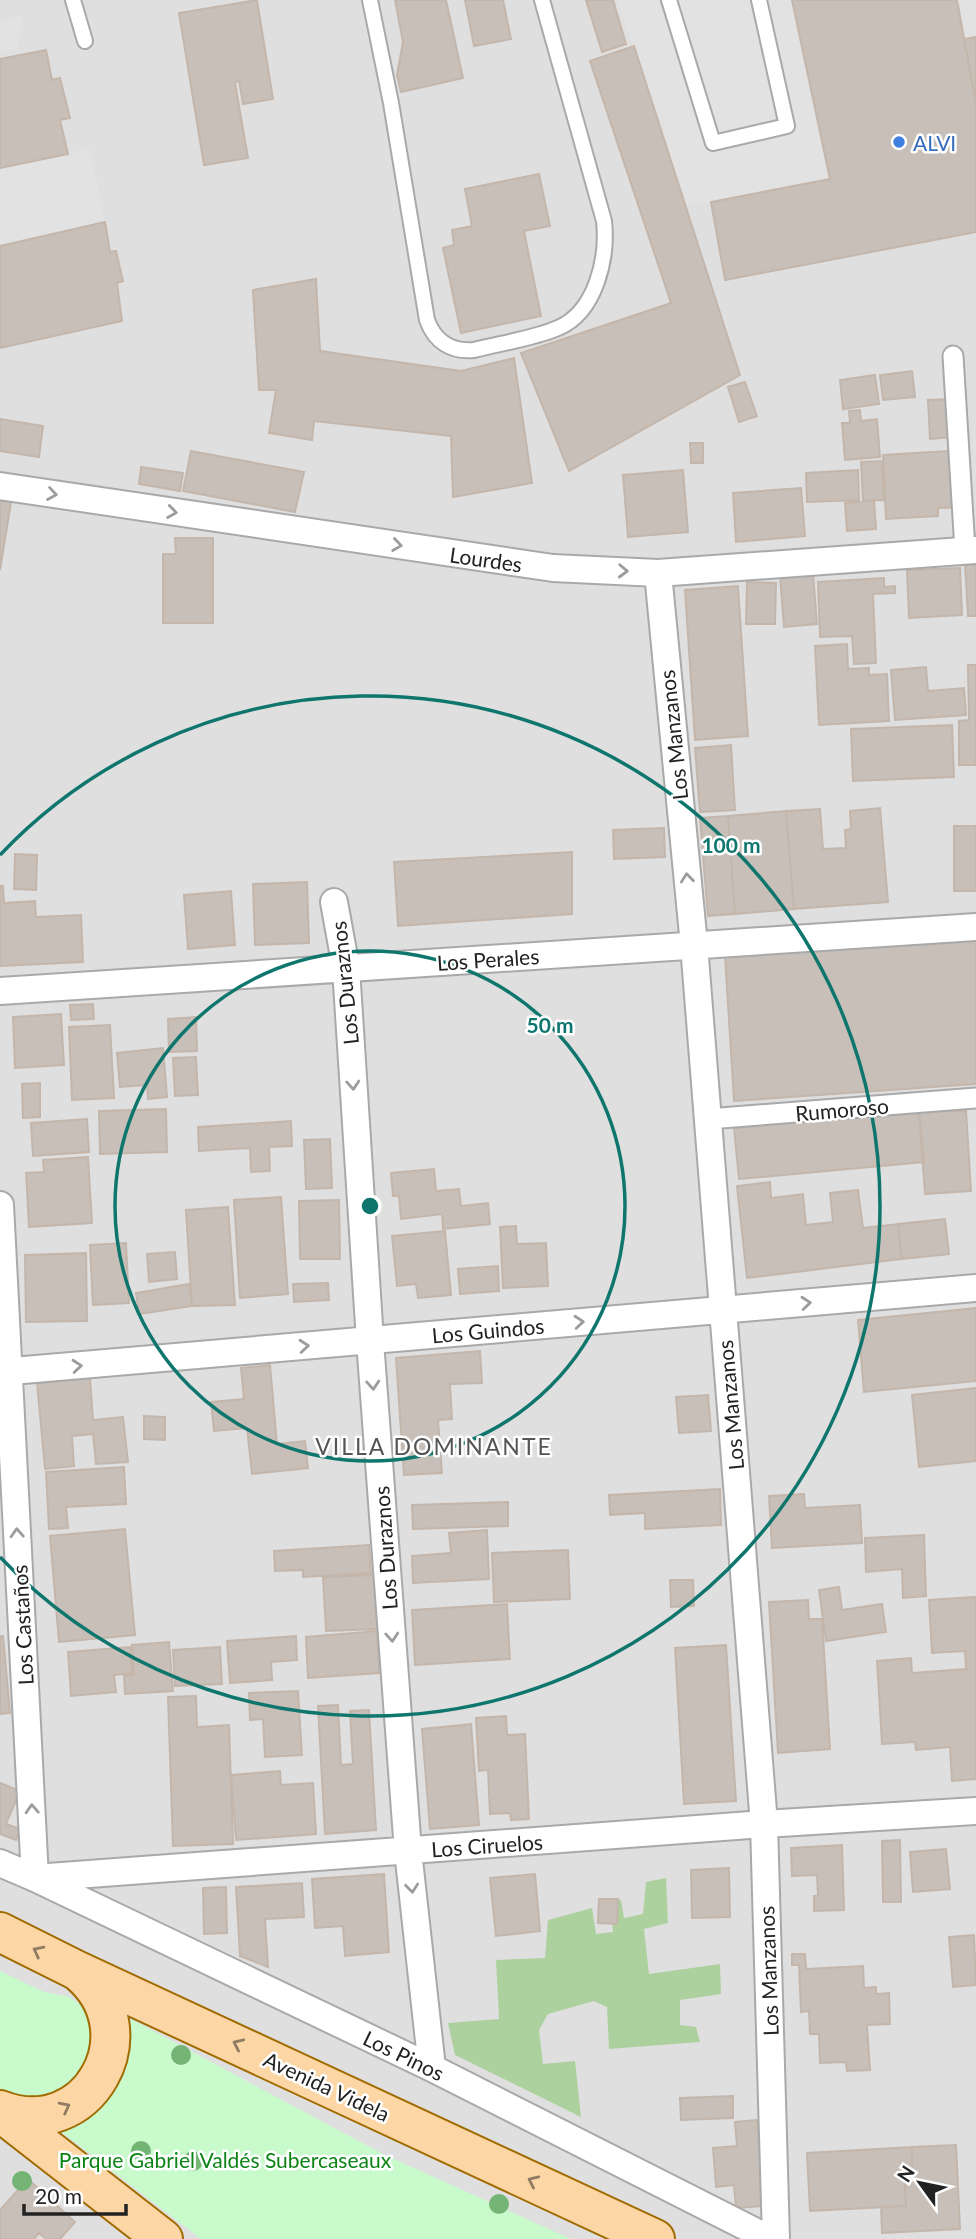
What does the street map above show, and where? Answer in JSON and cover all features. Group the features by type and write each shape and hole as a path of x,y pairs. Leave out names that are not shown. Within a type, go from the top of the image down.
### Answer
{"main road":[{"name":"Avenida Videla","path":"0,1932 76,1970 655,2239"},
{"path":"0,2111 32,2117 51,2114 69,2107 98,2081 108,2059 110,2023 98,1993 76,1970"},
{"path":"0,2111 163,2239"}],"street":[{"path":"953,356 970,550"},
{"name":"Lourdes","path":"0,486 552,569 658,573 970,550"},
{"name":"Los Manzanos","path":"658,573 694,946 764,1824 776,2239"},
{"name":"Los Duraznos","path":"334,902 346,968 370,1341 408,1851 432,2068"},
{"name":"Los Perales","path":"0,991 976,927"},
{"name":"Rumoroso","path":"708,1119 976,1098"},
{"name":"Los Castaños","path":"0,1205 4,1372 35,1878"},
{"name":"Los Guindos","path":"4,1372 976,1289"},
{"name":"Los Ciruelos","path":"0,1863 35,1878 976,1811"},
{"name":"Los Pinos","path":"35,1878 432,2068 770,2239"}],"lane":[{"path":"73,0 85,41"},
{"path":"370,0 391,103 427,320 442,344 463,351 559,328 585,303 603,267 606,244 604,221 542,0"},
{"path":"669,0 713,143 787,126 759,0"}],"shaded area":[{"path":"0,0 976,0 976,2239 0,2239"},
{"path":"617,0 792,0 830,179 711,202 686,204"},
{"path":"957,0 976,0 976,37 964,39"},
{"path":"23,16 17,49 0,52 0,21"},
{"path":"90,148 104,221 0,245 0,167"}],"green space":[{"path":"666,1878 668,1923 644,1929 649,1974 720,1964 721,1994 680,2000 680,2025 696,2027 700,2042 609,2049 607,2007 594,2001 548,2014 539,2030 543,2064 575,2061 581,2117 455,2055 448,2023 499,2019 496,1960 545,1958 548,1920 592,1908 596,1934 613,1932 611,1901 621,1900 624,1918 643,1914 646,1882"},
{"name":"Parque Gabriel Valdés Subercaseaux","path":"0,1971 44,1992 69,1997 87,2011 97,2056 63,2097 0,2097"},
{"name":"Parque Gabriel Valdés Subercaseaux","path":"131,2019 383,2154 571,2239 201,2239 60,2131 78,2119 128,2038"}],"building":[{"path":"257,0 273,99 243,104 239,80 235,83 248,158 204,165 179,13"},
{"path":"395,0 446,0 463,78 401,92 397,75 403,42"},
{"path":"465,0 503,0 511,39 474,46"},
{"path":"586,0 613,0 626,44 602,52"},
{"name":"ALVI","path":"792,0 957,0 976,104 976,232 725,280 711,202 830,179"},
{"path":"976,37 976,104 964,39"},
{"path":"634,46 740,375 569,471 521,353 671,303 590,61"},
{"path":"46,50 52,80 60,78 70,118 60,120 68,154 0,168 0,59"},
{"path":"539,174 550,226 524,231 541,316 461,333 443,248 454,245 452,230 472,226 465,189"},
{"path":"105,222 110,252 116,251 123,281 117,283 122,321 0,348 0,246"},
{"path":"316,279 320,351 461,371 514,358 532,483 453,497 451,436 314,421 312,440 269,433 276,390 259,390 253,290"},
{"path":"912,371 915,397 883,400 880,375"},
{"path":"875,375 879,404 843,409 840,380"},
{"path":"745,382 757,416 739,422 728,387"},
{"path":"952,399 954,437 930,439 928,400"},
{"path":"860,410 861,421 877,419 880,457 845,460 842,423 850,423 849,411"},
{"path":"0,419 43,426 39,457 0,451"},
{"path":"690,443 703,443 703,463 691,463"},
{"path":"964,450 967,507 938,508 938,516 886,519 883,455"},
{"path":"191,451 304,472 295,512 183,491"},
{"path":"882,461 884,500 863,501 861,462"},
{"path":"141,467 183,473 180,491 139,484"},
{"path":"683,470 688,532 628,537 623,475"},
{"path":"858,470 859,500 807,502 806,473"},
{"path":"801,488 805,536 736,542 733,493"},
{"path":"874,500 876,529 847,531 845,503"},
{"path":"0,501 11,502 0,570"},
{"path":"175,538 213,538 213,623 163,623 163,554 176,554"},
{"path":"976,564 976,616 968,616 965,565"},
{"path":"960,568 962,615 909,618 907,570"},
{"path":"813,573 817,624 784,627 780,576"},
{"path":"884,578 884,587 895,586 895,593 873,594 876,663 854,664 852,636 820,637 818,582"},
{"path":"747,582 776,583 775,624 746,624"},
{"path":"738,586 748,736 695,740 685,590"},
{"path":"847,644 848,669 869,668 869,675 887,674 889,721 819,725 815,646"},
{"path":"968,665 976,665 976,765 959,765 959,721 969,720"},
{"path":"926,667 928,691 964,688 966,715 895,720 891,670"},
{"path":"952,725 954,777 853,781 851,729"},
{"path":"731,745 735,810 700,812 695,748"},
{"path":"880,808 888,902 794,909 786,811 820,809 823,849 846,848 845,830 851,829 850,811"},
{"path":"786,811 794,909 735,914 728,816"},
{"path":"728,816 735,914 708,916 700,818"},
{"path":"954,826 976,826 976,891 954,891"},
{"path":"664,828 665,857 614,859 613,830"},
{"path":"572,852 572,914 398,926 394,862"},
{"path":"15,854 37,855 36,890 14,889"},
{"path":"307,882 309,943 255,945 253,884"},
{"path":"0,886 3,886 4,903 35,901 36,917 81,915 83,962 0,966"},
{"path":"231,891 235,945 188,949 184,895"},
{"path":"976,939 976,1084 734,1101 725,956"},
{"path":"93,1004 94,1019 71,1020 70,1005"},
{"path":"61,1014 64,1065 15,1068 13,1017"},
{"path":"196,1017 197,1051 169,1052 168,1019"},
{"path":"110,1025 114,1098 72,1100 69,1027"},
{"path":"163,1048 167,1097 148,1099 147,1085 120,1087 117,1053"},
{"path":"196,1057 198,1095 175,1096 173,1058"},
{"path":"40,1083 40,1117 23,1118 22,1084"},
{"path":"166,1109 167,1152 100,1154 99,1111"},
{"path":"919,1111 966,1111 971,1191 925,1194"},
{"path":"919,1111 924,1162 739,1179 734,1128"},
{"path":"87,1119 89,1152 33,1156 31,1123"},
{"path":"291,1121 292,1146 269,1147 270,1171 251,1172 250,1148 199,1151 198,1127"},
{"path":"330,1139 332,1188 306,1189 304,1140"},
{"path":"88,1157 92,1223 29,1227 26,1173 44,1172 43,1160"},
{"path":"434,1169 436,1191 459,1189 461,1206 488,1203 490,1224 443,1229 442,1214 401,1219 399,1196 393,1196 391,1173"},
{"path":"770,1182 771,1198 803,1194 806,1225 833,1222 830,1193 858,1190 863,1228 898,1224 902,1259 747,1278 737,1186"},
{"path":"281,1197 288,1294 240,1298 234,1200"},
{"path":"339,1200 340,1259 300,1259 299,1201"},
{"path":"228,1207 235,1305 192,1306 186,1210"},
{"path":"945,1219 949,1254 902,1259 898,1224"},
{"path":"516,1226 517,1244 546,1243 548,1286 503,1288 500,1227"},
{"path":"445,1231 451,1295 418,1298 416,1284 397,1286 392,1236"},
{"path":"126,1243 129,1303 93,1305 90,1245"},
{"path":"175,1252 177,1279 149,1282 147,1254"},
{"path":"86,1253 87,1321 26,1322 25,1255"},
{"path":"498,1266 499,1291 460,1294 458,1269"},
{"path":"328,1283 329,1300 294,1302 293,1284"},
{"path":"189,1284 192,1306 139,1314 136,1293"},
{"path":"976,1308 976,1381 864,1392 858,1320"},
{"path":"480,1351 482,1383 450,1384 452,1419 438,1420 442,1473 404,1475 396,1358"},
{"path":"270,1365 277,1444 305,1441 308,1468 252,1474 247,1428 214,1431 211,1402 244,1399 241,1368"},
{"path":"90,1378 93,1420 123,1417 128,1462 96,1464 93,1434 72,1436 74,1466 45,1469 37,1383"},
{"path":"976,1388 976,1461 919,1467 912,1395"},
{"path":"708,1395 711,1431 679,1433 676,1397"},
{"path":"144,1416 165,1417 165,1440 144,1439"},
{"path":"124,1467 126,1504 66,1507 68,1528 49,1529 46,1472"},
{"path":"720,1489 721,1525 645,1529 645,1513 610,1515 609,1495"},
{"path":"804,1494 805,1508 860,1505 862,1543 772,1548 769,1496"},
{"path":"508,1502 508,1526 413,1529 412,1505"},
{"path":"125,1529 135,1635 59,1642 50,1536"},
{"path":"487,1530 489,1579 413,1583 412,1556 451,1553 449,1533"},
{"path":"924,1535 926,1596 903,1598 902,1569 866,1572 865,1538"},
{"path":"369,1545 371,1573 303,1577 303,1570 275,1571 274,1551"},
{"path":"568,1550 570,1599 494,1602 492,1553"},
{"path":"375,1575 378,1629 326,1631 323,1577"},
{"path":"670,1580 693,1580 694,1606 671,1607"},
{"path":"839,1587 842,1610 882,1604 886,1632 826,1641 819,1590"},
{"path":"976,1597 976,1779 952,1781 950,1747 916,1750 915,1742 882,1744 877,1661 911,1658 912,1673 966,1669 965,1651 932,1653 929,1600"},
{"path":"808,1600 809,1619 822,1619 830,1749 778,1753 769,1602"},
{"path":"507,1604 510,1659 415,1665 412,1610"},
{"path":"377,1631 379,1673 308,1678 306,1637"},
{"path":"0,1636 3,1636 10,1713 0,1714"},
{"path":"296,1636 297,1660 271,1662 272,1680 230,1683 227,1641"},
{"path":"169,1642 173,1691 125,1694 124,1676 134,1675 132,1645"},
{"path":"726,1645 736,1801 684,1804 675,1648"},
{"path":"130,1647 132,1673 114,1675 116,1692 71,1696 68,1652"},
{"path":"220,1647 222,1684 175,1686 173,1650"},
{"path":"298,1691 302,1755 265,1757 263,1719 250,1720 249,1693"},
{"path":"196,1696 197,1727 229,1725 233,1844 173,1846 168,1697"},
{"path":"338,1705 341,1765 353,1764 350,1711 369,1710 376,1830 325,1834 318,1706"},
{"path":"506,1716 507,1735 525,1734 529,1819 511,1820 510,1813 490,1814 488,1770 479,1771 476,1718"},
{"path":"471,1724 479,1825 430,1829 422,1729"},
{"path":"280,1771 281,1785 313,1783 316,1834 236,1840 231,1775"},
{"path":"0,1783 20,1791 6,1824 20,1829 16,1840 0,1834"},
{"path":"900,1840 901,1902 883,1902 882,1841"},
{"path":"842,1845 844,1910 814,1911 814,1896 818,1896 817,1875 792,1876 791,1848"},
{"path":"946,1849 950,1889 913,1892 910,1852"},
{"path":"729,1868 730,1917 692,1918 691,1870"},
{"path":"384,1874 389,1952 345,1956 343,1926 315,1928 312,1879"},
{"path":"535,1874 540,1931 496,1936 490,1878"},
{"path":"302,1883 304,1917 265,1919 268,1967 240,1956 236,1887"},
{"path":"226,1887 227,1933 204,1934 203,1888"},
{"path":"599,1899 618,1899 617,1924 598,1923"},
{"path":"974,1935 976,1985 953,1987 949,1937"},
{"path":"792,1954 805,1954 806,1969 863,1966 864,1988 876,1987 876,1994 889,1993 890,2024 867,2025 870,2070 847,2071 846,2062 820,2063 819,2034 810,2034 809,2011 801,2012 799,1965 792,1965"},
{"path":"733,2096 733,2118 681,2120 680,2098"},
{"path":"757,2120 764,2206 736,2208 734,2185 716,2187 713,2148 737,2146 735,2122"},
{"path":"956,2145 960,2229 882,2233 881,2207 906,2206 904,2168 912,2168 912,2147"},
{"path":"912,2147 912,2168 904,2168 906,2206 810,2211 807,2153"},
{"path":"28,2179 75,2222 60,2239 46,2239 39,2233 34,2239 0,2239 0,2210"}],"place":[{"name":"ALVI","path":"899,142"}],"district":[{"name":"VILLA DOMINANTE","path":"434,1446"}]}
